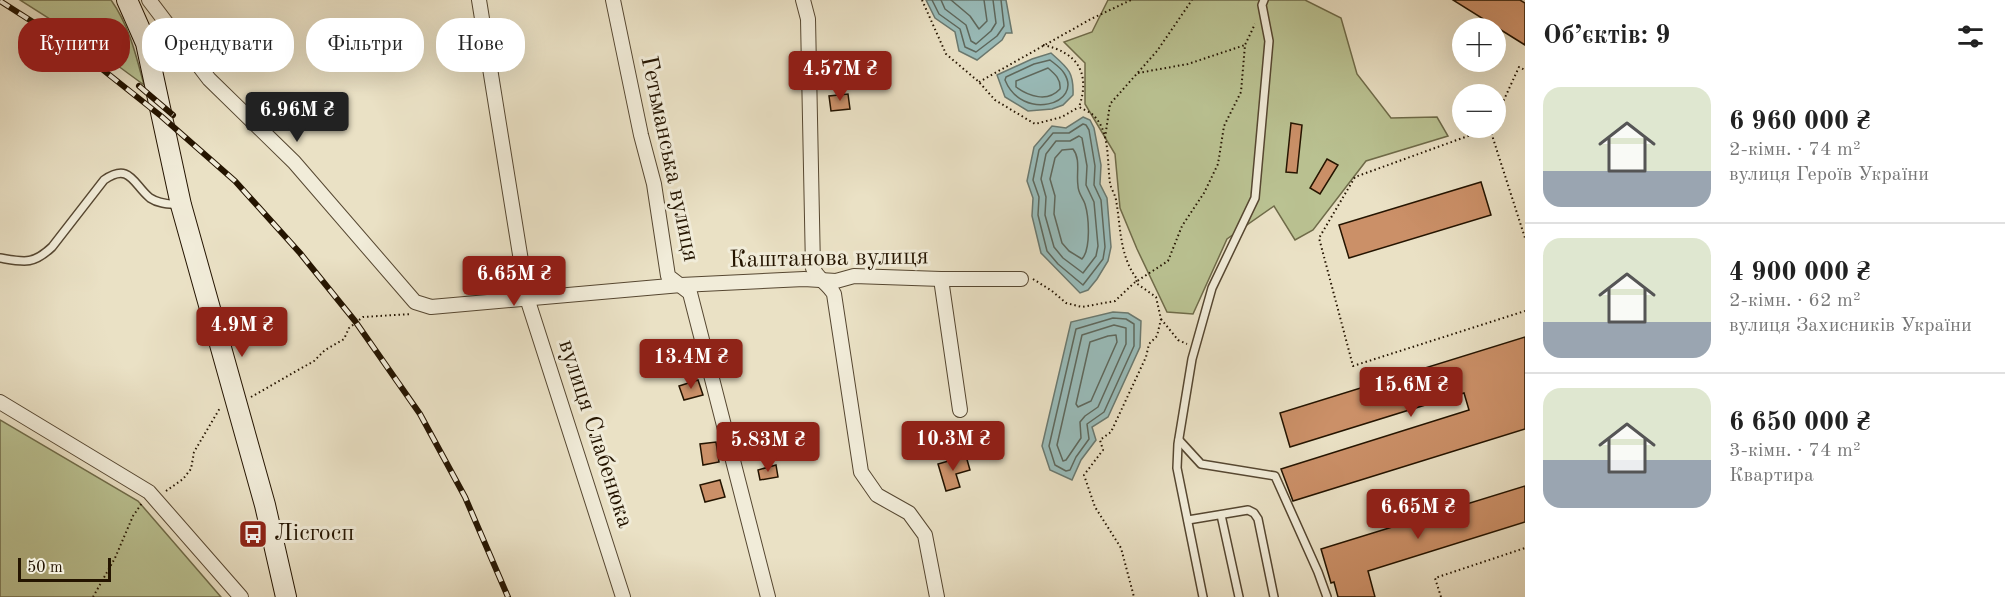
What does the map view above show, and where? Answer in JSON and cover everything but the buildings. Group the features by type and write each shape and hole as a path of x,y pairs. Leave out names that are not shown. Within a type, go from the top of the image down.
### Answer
{"street":[{"path":"127,0 146,43 181,205 265,505 285,597"},
{"path":"149,0 209,79 294,162 415,302 431,307"},
{"name":"вулиця Слабенюка","path":"479,0 527,298 623,597"},
{"name":"Гетьманська вулиця","path":"613,0 641,135 654,184 668,276 690,293 768,597"},
{"path":"803,0 808,19 811,254 816,276 831,287 834,294 861,472 877,495 909,513 925,535 938,597"},
{"name":"Каштанова вулиця","path":"431,307 681,285 804,279 836,281 854,276 1021,279"},
{"name":"Каштанова вулиця","path":"941,279 960,410"},
{"path":"0,402 149,492 240,597"}],"lane":[{"path":"1203,597 1177,468 1179,440 1195,348 1212,288 1255,198 1269,41 1263,2"},
{"path":"0,258 29,262 43,256 52,248 104,180 113,174 124,173 132,177 150,198 161,204 181,205"},
{"path":"1179,440 1201,464 1275,476 1327,597"},
{"path":"1188,520 1248,510 1254,513 1258,519 1274,597"},
{"path":"1221,515 1239,597"}],"path":[{"path":"921,0 946,54 979,82 995,100 1035,124 1062,117 1079,107 1085,84 1080,70 1070,56 1059,48 1042,45"},
{"path":"979,82 1042,45 1131,0"},
{"path":"1105,141 1110,104 1157,51 1192,0"},
{"path":"1021,279 1034,279 1066,303 1082,307 1115,301 1136,282 1168,261 1182,226 1204,193 1218,164 1224,126 1241,92 1245,45 1263,2"},
{"path":"1138,73 1188,64 1245,45"},
{"path":"1506,95 1519,67 1525,70"},
{"path":"1079,107 1094,115 1100,124 1110,159 1110,184 1116,198 1119,232 1127,260 1137,279 1136,282 1156,297 1161,319 1157,336 1149,344 1146,357 1111,432 1100,440 1103,450 1084,475 1095,507 1121,548 1134,597"},
{"path":"1462,138 1355,177 1319,238 1353,366 1525,311"},
{"path":"1493,138 1525,238"},
{"path":"93,597 116,558 133,516 149,492 166,490 183,479 191,469 194,452 221,407 244,401 314,361 325,350 344,339 349,328 363,317 409,314 431,307"},
{"path":"1161,319 1178,340 1195,348"},
{"path":"1441,597 1435,578 1525,548"}],"green space":[{"path":"20,0 111,0 121,18 48,18"},
{"path":"1108,0 1305,0 1341,18 1357,74 1391,118 1437,117 1448,136 1366,161 1313,230 1295,240 1274,206 1227,239 1193,314 1167,312 1120,208 1115,154 1085,104 1085,63 1064,42 1092,32"},
{"path":"130,38 135,52 144,85 126,72 130,72"},
{"path":"0,420 138,501 221,597 0,597"}],"water":[{"path":"926,0 1006,0 1012,33 1006,33 1002,40 977,60 959,51 955,32 935,18"},
{"path":"1051,53 1066,67 1071,76 1073,95 1063,105 1052,109 1028,111 1005,97 997,75"},
{"path":"1083,117 1090,120 1094,128 1101,165 1100,184 1107,198 1111,247 1108,261 1097,279 1088,290 1080,293 1041,253 1032,216 1033,198 1027,181 1034,147 1052,126 1066,128"},
{"path":"1113,312 1128,313 1141,321 1140,347 1108,417 1092,427 1096,440 1081,460 1072,480 1050,470 1042,446 1071,322"}],"railway":[{"path":"0,1 83,54 161,116 235,181 300,253 355,321 420,414 465,497 508,597"},
{"path":"139,86 173,115"}],"place":[{"name":"Лісгосп","path":"253,534"}]}
